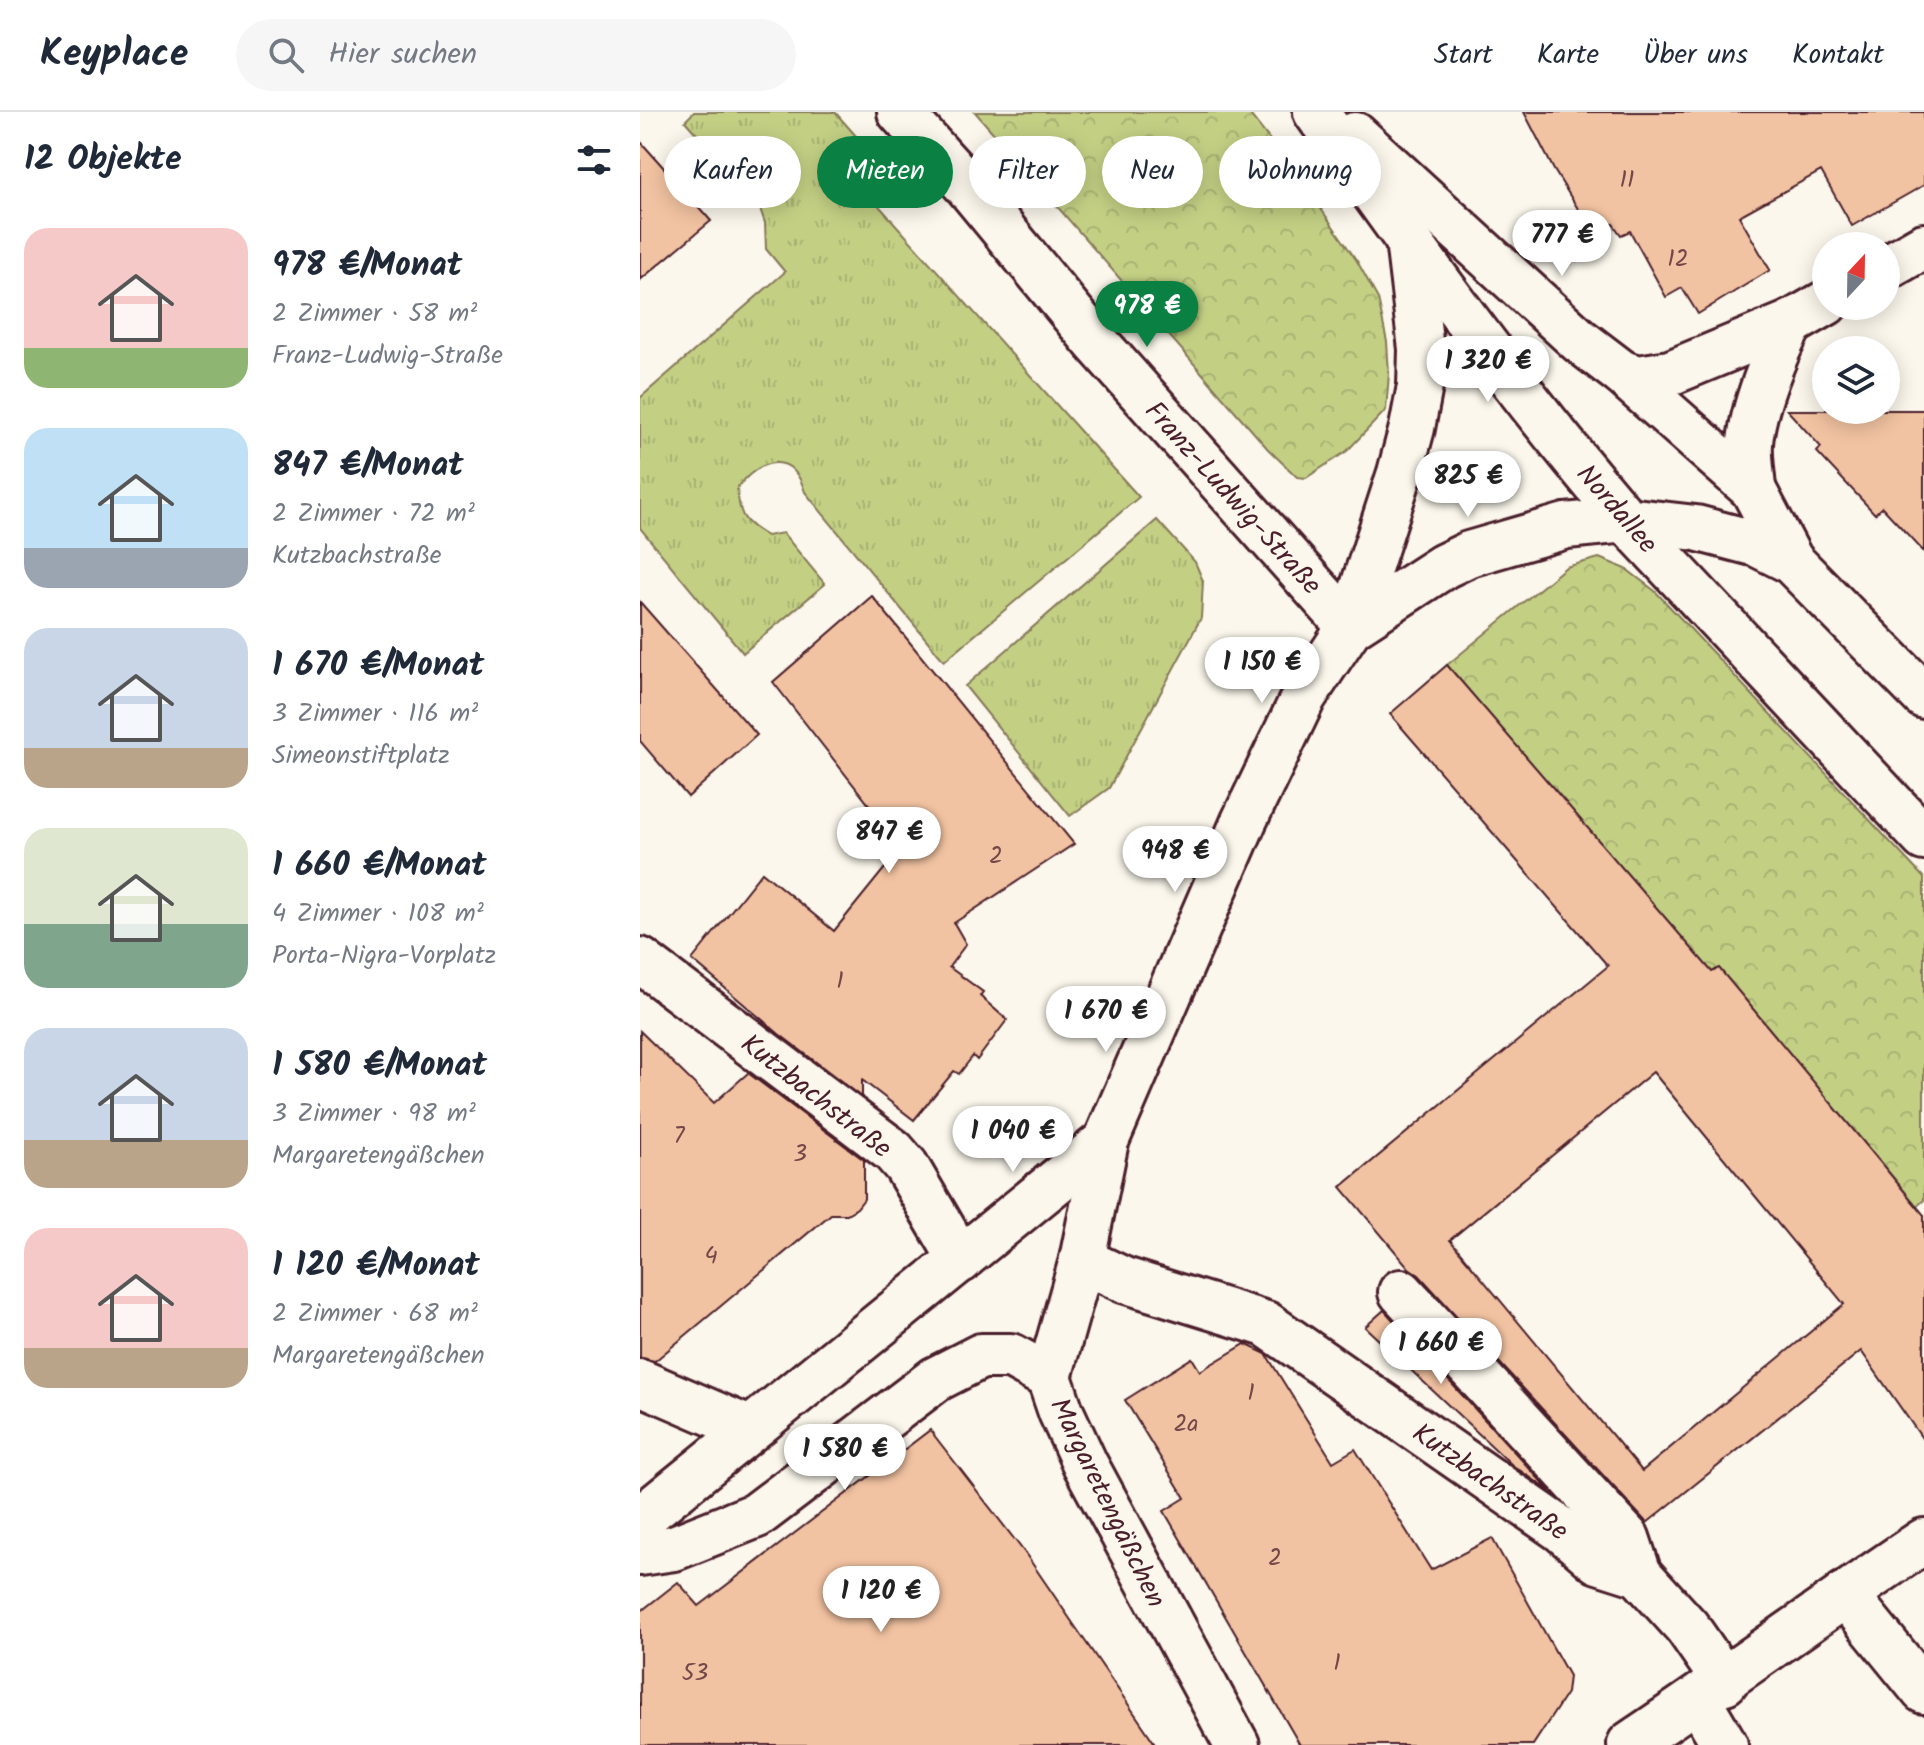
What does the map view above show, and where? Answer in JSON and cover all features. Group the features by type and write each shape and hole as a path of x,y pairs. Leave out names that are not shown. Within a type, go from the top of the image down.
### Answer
{"street":[{"name":"Franz-Ludwig-Straße","path":"900,112 968,187 1095,341 1350,627"},
{"name":"Nordallee","path":"1316,112 1526,398 1626,520 1924,838"},
{"path":"1329,112 1580,341 1622,373 1753,489 1791,561 1924,696"},
{"path":"1049,1377 1082,1260 1106,1141 1244,821 1304,696 1350,627 1400,473 1420,386 1420,334 1408,240"},
{"path":"1900,260 1924,246"},
{"path":"1622,373 1638,378 1670,373 1809,313"},
{"path":"1753,489 1750,442 1770,371 1779,344 1809,313"},
{"path":"1350,627 1444,566 1469,554 1566,526 1626,520 1696,528 1757,544 1791,561"},
{"name":"Kutzbachstraße","path":"640,960 893,1151 906,1166 961,1260"},
{"path":"640,1519 1106,1141"},
{"name":"Kutzbachstraße","path":"1082,1260 1124,1280 1266,1324 1562,1530 1598,1561 1639,1574"},
{"path":"1401,1292 1627,1538 1639,1574 1687,1627 1711,1691 1725,1745"},
{"name":"Margaretengäßchen","path":"640,1553 674,1548 757,1515 936,1379 981,1356 1011,1356 1049,1377 1085,1464 1237,1745"},
{"path":"640,1382 749,1429"},
{"path":"1630,1744 1711,1691 1924,1541"},
{"path":"1845,1594 1924,1691"}],"green space":[{"path":"694,112 835,112 856,136 817,136 817,208 881,208 1139,497 944,661 805,492 792,469 784,464 765,465 737,488 741,512 753,527 767,536 783,533 825,584 743,653 640,528 640,398 785,272 766,249 765,223 760,208 801,208 801,136 698,136 685,121"},
{"path":"975,112 1248,112 1267,136 1219,136 1219,208 1320,208 1357,261 1378,299 1387,342 1389,374 1386,410 1347,451 1306,478 1297,477 1268,449 1058,208 1086,208 1086,136 996,136"},
{"path":"1157,520 1195,562 1203,581 1201,618 1109,788 1070,816 965,686"},
{"path":"1599,558 1626,569 1655,591 1924,878 1924,1200 1917,1206 1719,968 1712,972 1447,665 1566,567"}],"building":[{"path":"1524,112 1924,112 1924,185 1852,226 1821,171 1739,216 1770,270 1698,314 1682,288 1666,297 1630,231 1621,235 1613,224 1593,233 1554,170"},
{"path":"640,141 664,168 664,208 699,208 711,221 640,280"},
{"path":"1787,410 1812,410 1812,424 1900,424 1900,410 1924,410 1924,552 1882,507 1875,514 1817,452 1821,447"},
{"path":"872,596 1074,844 954,923 966,944 949,967 983,992 980,996 1007,1020 977,1060 973,1056 959,1074 954,1071 914,1120 862,1080 862,1097 779,1034 692,960 762,872 834,931 902,847 773,682"},
{"path":"640,602 757,735 688,797 640,741"},
{"path":"1447,665 1712,972 1719,968 1924,1215 1924,1441 1861,1351 1647,1523 1419,1275 1409,1268 1341,1187 1608,966 1390,714","holes":["1653,1072 1844,1304 1642,1471 1450,1240"]},
{"path":"640,1031 714,1103 748,1073 864,1160 864,1199 857,1208 847,1214 831,1214 655,1361 640,1358"},
{"path":"1384,1310 1550,1491 1512,1465 1365,1327"},
{"path":"1245,1344 1266,1354 1333,1462 1355,1449 1431,1570 1492,1538 1569,1676 1567,1693 1533,1745 1300,1745 1164,1511 1185,1498 1125,1400 1192,1358 1200,1371"},
{"path":"930,1430 1025,1553 1156,1745 640,1745 640,1612 678,1582 699,1606"}]}
